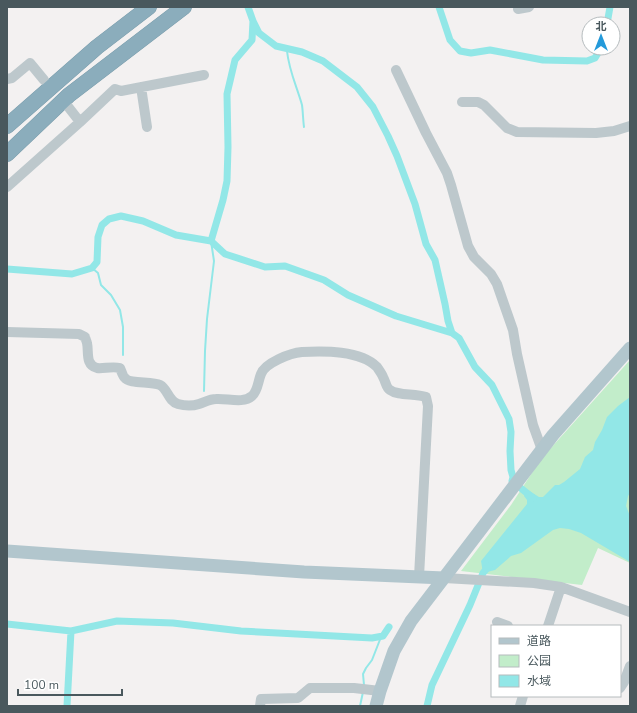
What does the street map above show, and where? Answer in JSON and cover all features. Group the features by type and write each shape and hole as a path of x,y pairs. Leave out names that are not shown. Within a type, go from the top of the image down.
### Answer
{"highway":[{"path":"7,126 97,47 149,7"},
{"path":"7,154 69,95 184,7"}],"main road":[{"path":"376,706 394,651 411,621 553,435 630,348"},
{"path":"7,551 304,572 444,578"}],"street":[{"path":"518,9 529,7"},
{"path":"7,79 12,78 30,62 44,80"},
{"path":"396,70 451,185 468,246 474,257 497,284 513,330 533,425 542,450"},
{"path":"7,187 115,89 121,91 204,74"},
{"path":"141,87 147,127"},
{"path":"462,102 478,102 484,105 507,128 518,132 596,133 614,131 630,126"},
{"path":"66,104 80,122"},
{"path":"7,332 79,334 85,337 90,364 97,368 115,366 120,368 125,378 129,381 157,384 163,387 172,401 178,404 191,406 217,399 241,400 250,398 255,394 261,372 266,366 286,356 301,352 334,352 351,353 364,358 376,367 391,391 419,394 426,397 428,406 419,577"},
{"path":"444,578 534,583 561,587 630,612"},
{"path":"548,625 561,587"},
{"path":"497,622 505,625"},
{"path":"621,686 630,666"},
{"path":"260,706 261,699 298,698 310,688 363,689 380,691"}],"green space":[{"path":"630,360 630,563 598,548 582,585 461,571 511,505 541,459"}],"water":[{"path":"630,397 630,493 626,506 630,516 630,562 581,533 560,528 553,530 521,553 511,556 495,570 483,573 481,561 527,504 527,500 524,496 528,490 539,497 543,497 555,485 559,485 564,482 580,469 585,457 593,450 595,442 607,417"}],"waterway":[{"path":"7,269 72,274 92,268 97,262 98,237 102,225 109,219 121,216 143,221 176,235 211,241 227,181 227,94 235,60 252,40 253,21 248,7"},
{"path":"439,7 450,40 460,51 471,53 490,50 543,60 587,61 596,56"},
{"path":"608,16 610,7"},
{"path":"253,21 259,33 276,46 302,52 323,61 357,87 373,107 397,156 415,204 426,244 435,260 452,333"},
{"path":"290,49 287,51 288,58 302,105 304,127"},
{"path":"204,391 207,319 214,261 211,241"},
{"path":"211,241 225,254 265,267 285,266 324,280 348,295 396,316 452,333 459,338 475,367 492,385 509,419 511,432 510,451 513,477 512,481 533,498"},
{"path":"92,268 98,273 101,285 111,295 120,310 123,327 123,355"},
{"path":"427,706 432,685 470,605 483,573 489,566"},
{"path":"7,624 71,631 117,621 173,623 241,631 372,638 383,636 389,627"},
{"path":"67,706 71,631"},
{"path":"364,685 363,674 372,660 381,637"},
{"path":"360,706 363,692"}]}
